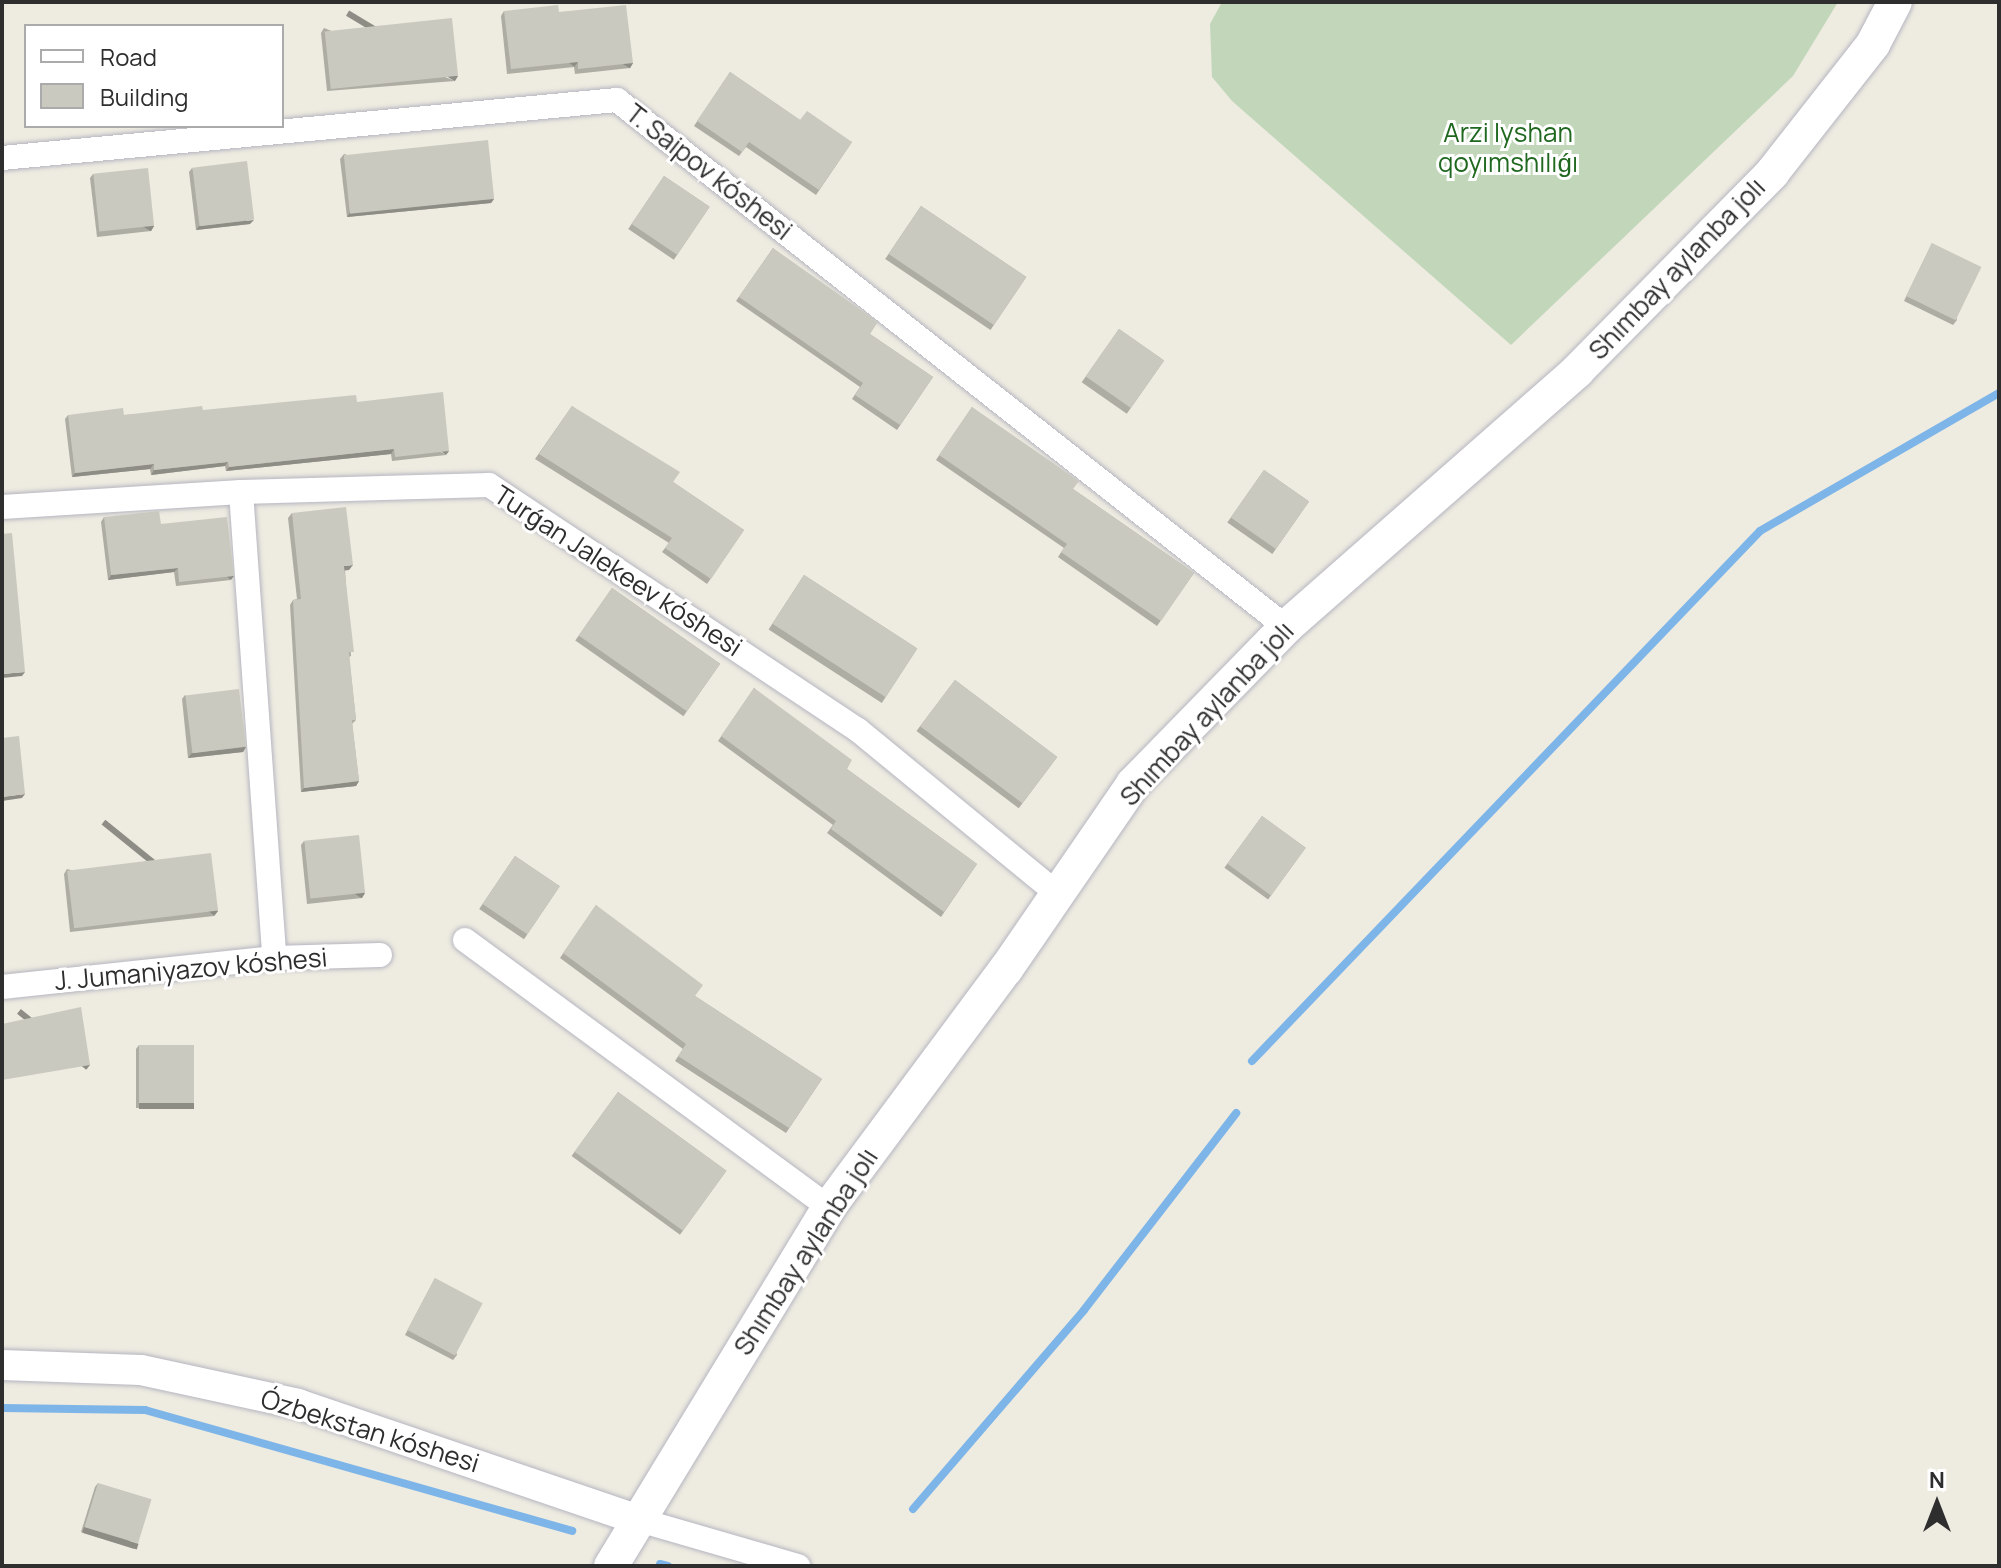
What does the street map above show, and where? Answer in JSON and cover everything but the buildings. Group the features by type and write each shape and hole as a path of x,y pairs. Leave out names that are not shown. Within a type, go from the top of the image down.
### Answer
{"main road":[{"name":"Shımbay aylanba jolı","path":"611,1566 636,1519 829,1207 1058,894 1133,784 1286,627 1577,371 1772,173 1873,44 1895,2"}],"street":[{"name":"T. Saipov kóshesi","path":"2,158 617,100 1286,627"},
{"name":"Turǵan Jalekeev kóshesi","path":"2,507 241,492 489,485 858,730 1058,894"},
{"path":"241,492 274,958"},
{"path":"465,940 829,1207"},
{"name":"J. Jumaniyazov kóshesi","path":"2,987 274,958 380,955"},
{"name":"Ózbekstan kóshesi","path":"2,1365 141,1370 298,1404 636,1519"},
{"path":"636,1519 798,1566"}],"green space":[{"name":"Arzi Iyshan qoyımshılıǵı","path":"1222,2 1838,2 1793,76 1511,345 1232,101 1212,77 1210,24"}],"waterway":[{"path":"1252,1061 1760,531 1999,393"},
{"path":"913,1509 1084,1310 1236,1113"},
{"path":"2,1408 145,1410 572,1531"},
{"path":"660,1564 668,1566"}]}
